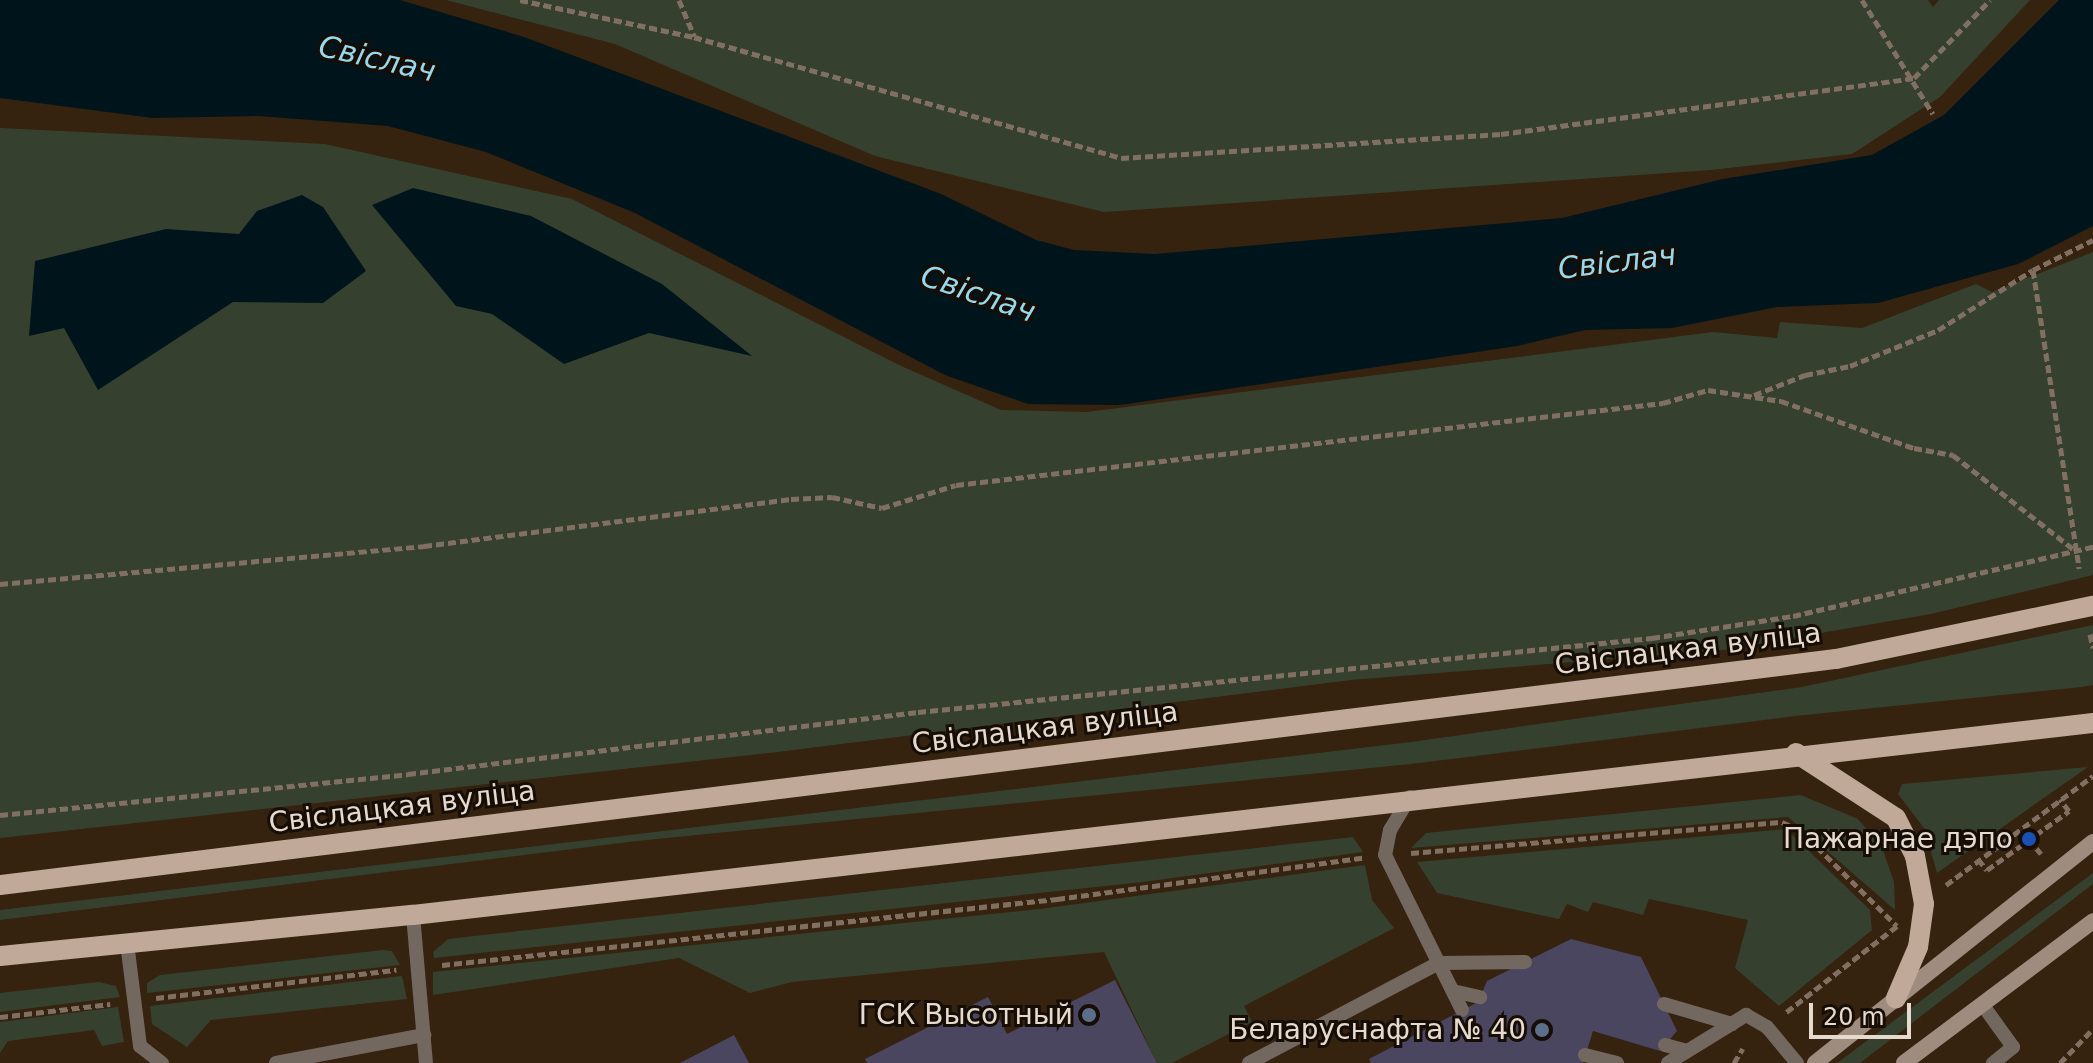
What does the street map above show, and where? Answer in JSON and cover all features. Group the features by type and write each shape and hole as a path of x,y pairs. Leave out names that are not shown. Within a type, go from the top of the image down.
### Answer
{"main road":[{"name":"Свіслацкая вуліца","path":"0,885 1836,659 2093,606"},
{"path":"0,956 413,915 1410,797 2093,723"},
{"path":"1796,753 1896,818 1915,856 1924,904 1918,947 1896,998"},
{"path":"1815,1063 2093,842"},
{"path":"1904,1063 2093,921"}],"lane":[{"path":"1410,797 1390,830 1385,855 1462,1010"},
{"path":"413,915 426,1063"},
{"path":"127,943 140,1046 162,1063"},
{"path":"1249,1063 1439,963 1525,962"},
{"path":"1453,991 1480,997"},
{"path":"1664,1004 1732,1024"},
{"path":"1982,1004 2013,1047 1998,1062"},
{"path":"1668,1063 1746,1015 1767,1027 1797,1063"},
{"path":"276,1063 424,1035"},
{"path":"1665,1045 1687,1051"},
{"path":"1585,1055 1617,1063"}],"path":[{"path":"520,0 694,37 1121,158 1501,134 1914,78 1990,0"},
{"path":"679,0 694,37"},
{"path":"1862,0 1914,78 1933,114"},
{"path":"1751,396 1805,375 1850,366 1938,330 2033,270 2093,240"},
{"path":"2033,270 2079,568"},
{"path":"0,584 424,546 791,499 832,497 882,508 956,485 1663,403 1708,390 1781,401 1914,448 1953,455 2077,552"},
{"path":"0,815 408,774 946,709 1652,638 1793,616 2093,547"},
{"path":"1941,888 2093,776"},
{"path":"1978,859 1987,870 2069,811 2060,799"},
{"path":"0,1017 417,968 1057,899 1385,855 1782,822 1800,830 1897,926 1767,1027 1741,1049 1734,1063"},
{"path":"2060,1063 2093,1029"}],"green space":[{"path":"446,0 1928,0 1933,7 1939,0 2030,0 1940,97 1852,154 1711,170 1104,212 875,156 615,44"},
{"path":"0,128 325,144 572,199 899,365 1001,410 1087,412 1713,332 1777,338 1780,322 1862,328 1976,284 1992,292 2093,252 2093,575 1931,614 1723,650 1351,680 778,752 0,838"},
{"path":"2093,625 2093,685 2082,687 1795,716 1411,764 637,841 0,920 0,910 1411,742 1802,687"},
{"path":"2088,767 1937,873 1924,828 1898,794 1902,784"},
{"path":"1801,795 1858,819 1882,847 1894,882 1895,910 1788,817 1411,848 1426,833"},
{"path":"1786,829 1870,910 1872,930 1779,1006 1735,968 1748,920 1649,899 1643,915 1593,902 1588,912 1567,904 1559,919 1437,893 1417,862"},
{"path":"1353,837 1363,852 1143,882 434,958 433,952 448,939"},
{"path":"1365,865 1372,900 1394,928 1244,1006 1252,1022 1172,1063 1157,1063 1104,952 792,982 750,993 679,958 433,995 433,972 1040,909"},
{"path":"2093,873 2093,884 1860,1063 1837,1063"},
{"path":"392,951 400,965 147,993 147,983 160,975"},
{"path":"402,976 407,999 211,1020 187,1047 152,1024 150,1006"},
{"path":"99,982 116,986 120,997 0,1012 0,993"},
{"path":"118,1007 124,1042 102,1046 94,1030 8,1041 0,1053 0,1022"}],"water":[{"name":"Свіслач","path":"0,0 400,0 524,37 941,194 1036,240 1074,250 1155,254 1562,218 1723,179 1872,155 1944,115 2059,0 2093,0 2093,226 2018,264 1878,303 1777,307 1672,328 1585,330 1517,346 1120,405 1028,404 945,375 635,213 486,152 388,126 259,116 153,118 0,98"},
{"path":"413,188 531,216 662,284 752,356 649,333 564,364 492,314 456,306 372,205"},
{"path":"302,195 323,207 366,271 323,303 233,302 98,390 64,328 29,336 35,261 166,229 239,234 257,211"}],"building":[{"path":"1571,939 1641,957 1677,1031 1660,1051 1593,1031 1583,1063 1371,1063 1369,1059 1478,1002 1487,981"},
{"name":"ГСК Высотный","path":"1115,980 1157,1063 867,1063 865,1059 988,997 1007,1034"},
{"path":"734,1035 749,1063 680,1063"}],"place":[{"name":"Пажарнае дэпо","path":"2029,839"},
{"name":"ГСК Высотный","path":"1089,1015"},
{"name":"Беларуснафта № 40","path":"1542,1030"}]}
